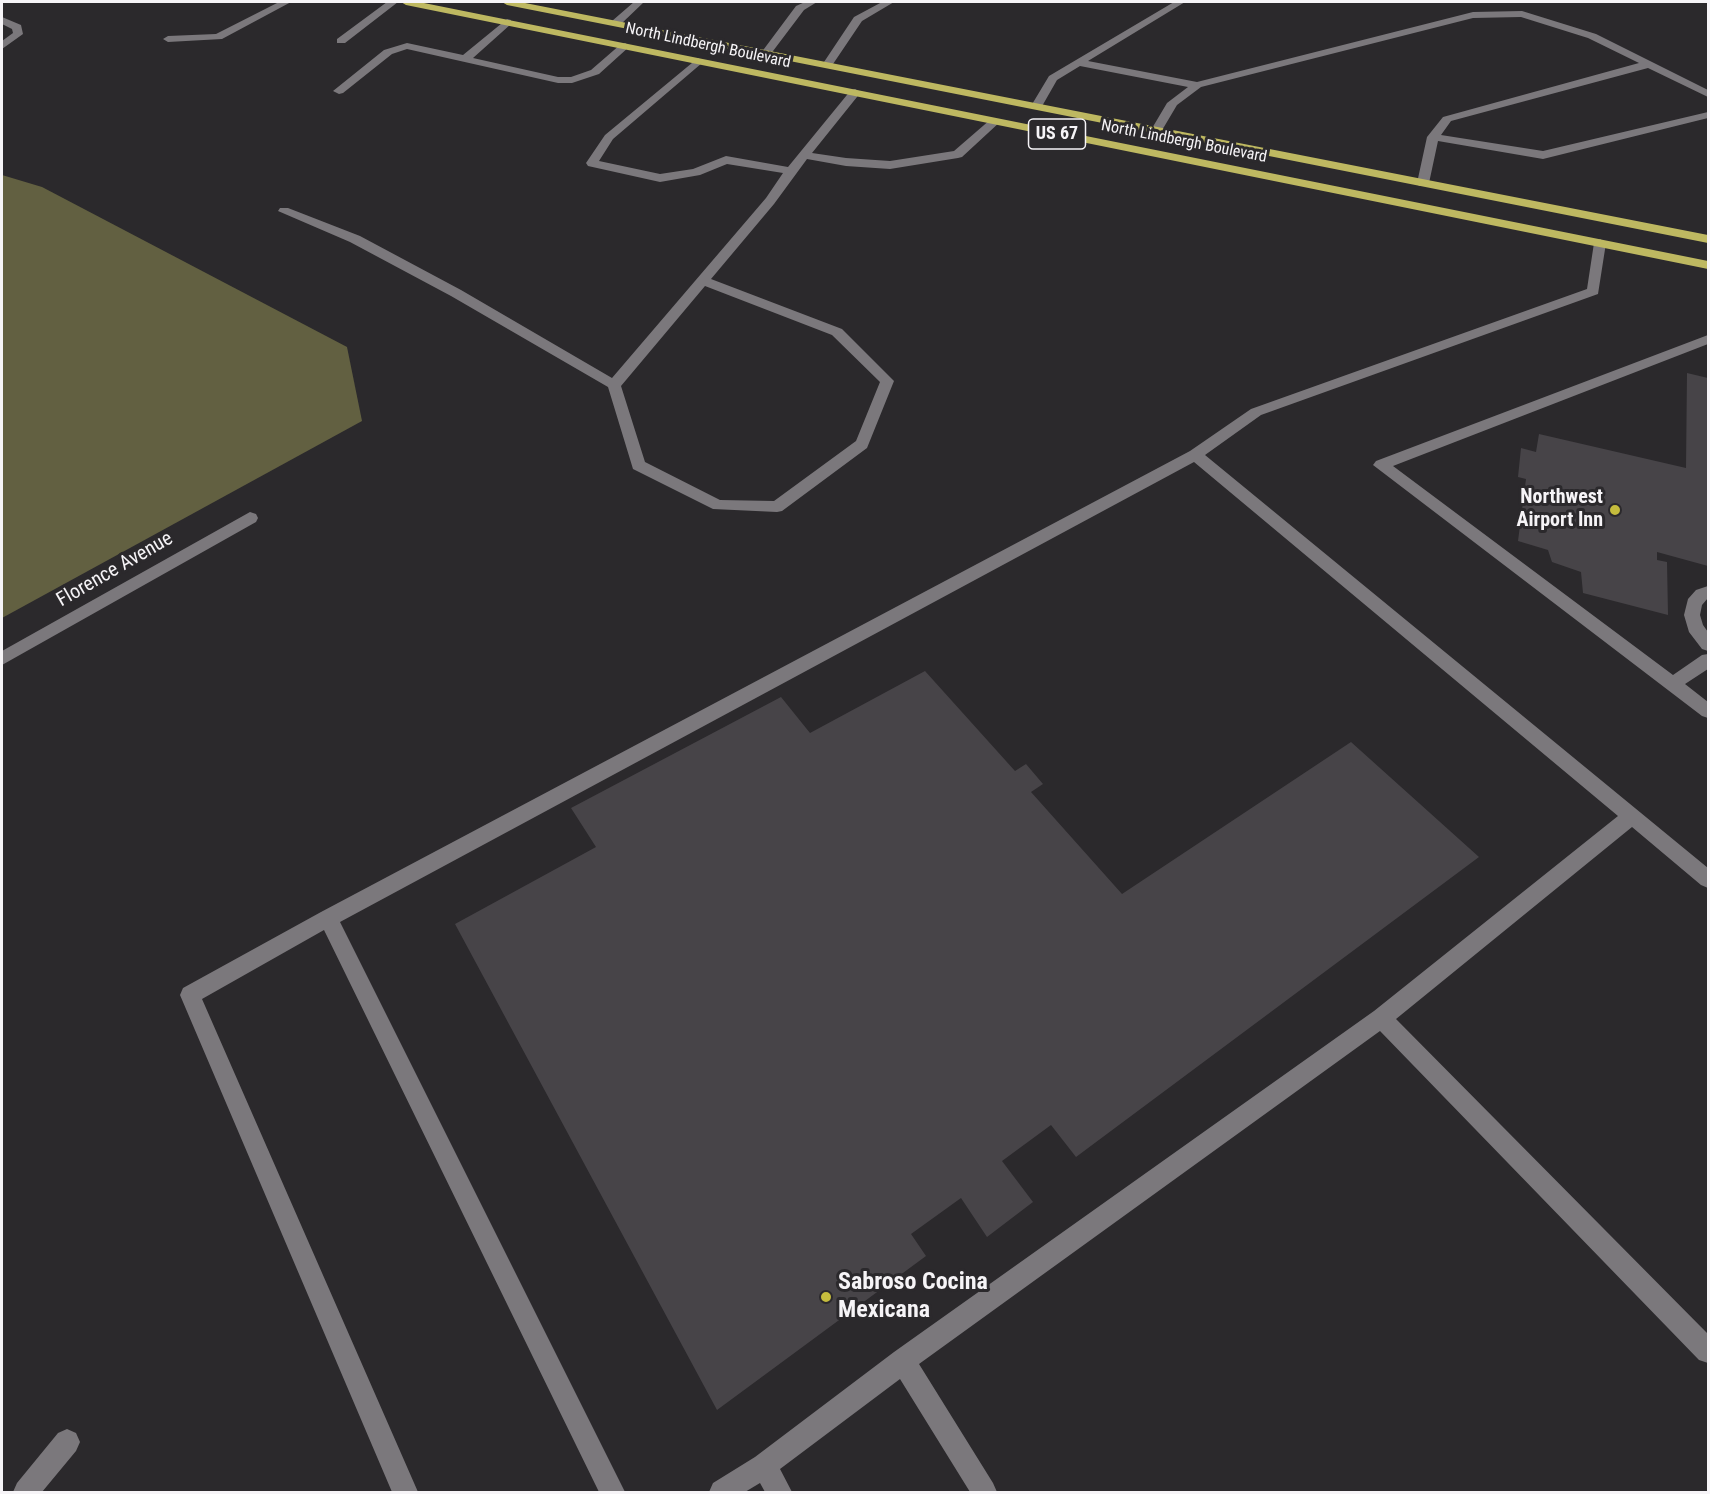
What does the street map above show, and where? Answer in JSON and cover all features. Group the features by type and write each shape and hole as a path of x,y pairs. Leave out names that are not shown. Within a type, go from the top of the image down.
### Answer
{"highway":[{"name":"North Lindbergh Boulevard","path":"406,2 1708,265"},
{"name":"North Lindbergh Boulevard","path":"507,2 522,3 1708,239"}],"street":[{"path":"168,39 218,37 285,2"},
{"path":"341,41 393,2"},
{"path":"616,23 639,2"},
{"path":"766,53 800,8 812,2"},
{"path":"827,65 858,19 889,2"},
{"path":"1036,106 1053,78 1180,2"},
{"path":"1157,130 1173,103 1197,85 1473,15 1522,14 1592,36 1708,94"},
{"path":"2,20 17,27 18,34 2,46"},
{"path":"465,58 507,22"},
{"path":"339,91 388,52 399,48 416,47 558,80 572,80 595,72 625,46"},
{"path":"698,61 609,137 592,163 660,178 696,172 726,160 791,171"},
{"path":"1079,63 1197,85"},
{"path":"1423,183 1432,137 1447,119 1649,64"},
{"path":"614,385 770,201 791,171 855,92"},
{"path":"1432,137 1543,155 1708,115"},
{"path":"804,155 846,162 890,165 958,154 995,121"},
{"path":"284,211 355,239 456,293 614,385 638,465 718,505 777,507 862,444 887,381 837,332 703,280"},
{"path":"405,1492 190,995 328,918 1195,455 1256,412 1593,291 1600,243"},
{"path":"1708,339 1382,465 1708,711"},
{"path":"1195,455 1708,879"},
{"name":"Florence Avenue","path":"2,659 250,518"},
{"path":"1708,592 1702,594 1694,603 1692,615 1695,627 1708,644"},
{"path":"1673,684 1708,660"},
{"path":"722,1492 764,1466 903,1361 1381,1018 1632,816"},
{"path":"328,918 612,1492"},
{"path":"1381,1018 1708,1351"},
{"path":"903,1361 984,1492"},
{"path":"26,1492 67,1442"},
{"path":"764,1466 779,1492"}],"shaded area":[{"path":"2,175 42,187 347,347 362,421 2,618"}],"building":[{"name":"Northwest Airport Inn","path":"1687,373 1708,378 1708,566 1657,552 1657,560 1667,562 1668,615 1583,593 1581,572 1552,562 1548,550 1518,541 1526,479 1518,477 1521,448 1536,452 1539,434 1686,468"},
{"path":"925,671 1015,771 1026,764 1043,784 1031,792 1122,894 1351,742 1479,857 1076,1157 1051,1125 1002,1161 1033,1202 987,1237 961,1198 911,1234 926,1256 717,1410 455,924 596,847 571,808 781,697 810,733"}],"place":[{"name":"Northwest Airport Inn","path":"1615,510"},
{"name":"Sabroso Cocina Mexicana","path":"826,1297"}]}
